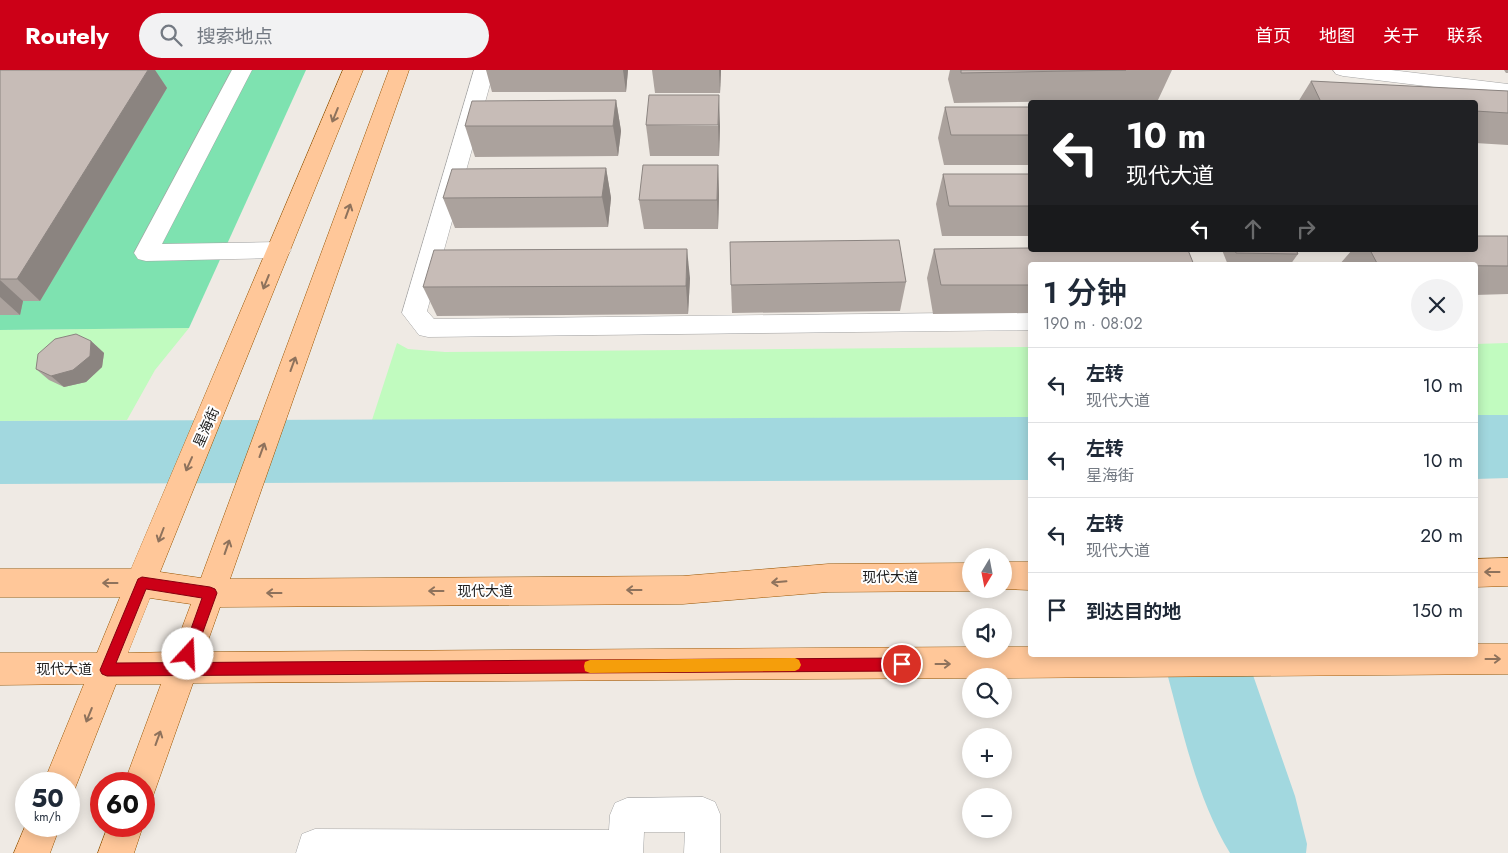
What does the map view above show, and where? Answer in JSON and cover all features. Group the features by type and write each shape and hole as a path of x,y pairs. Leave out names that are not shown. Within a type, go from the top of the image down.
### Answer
{"main road":[{"name":"星海街","path":"65,772 178,490 215,407 353,70"},
{"path":"145,772 399,70"},
{"path":"1478,572 1508,572"},
{"path":"1012,576 1028,576"},
{"name":"现代大道","path":"0,583 142,583 210,593 683,590 828,578 962,577"},
{"name":"现代大道","path":"0,669 107,670 1508,659"},
{"path":"32,853 39,837"},
{"path":"116,853 122,837"}],"street":[{"path":"242,70 146,253 279,250"},
{"path":"484,70 414,313 428,328 1028,321"},
{"path":"1343,70 1508,90"},
{"path":"1488,70 1508,90"},
{"path":"314,853 316,847 625,850 627,815 703,814 702,853"}],"green space":[{"path":"0,70 306,70 189,328 0,330"},
{"path":"189,328 155,370 127,420 0,421 0,330"},
{"path":"397,343 408,349 445,352 1028,347 1028,417 372,420"},
{"path":"1508,343 1508,415 1478,415 1478,344"}],"water":[{"path":"1478,415 1508,415 1508,478 1478,479"},
{"path":"1028,417 1028,480 0,484 0,421"},
{"path":"1163,657 1247,657 1295,796 1307,844 1306,853 1230,853 1207,806 1182,731"}],"building":[{"path":"0,70 148,70 17,279 0,279"},
{"path":"961,70 1126,70 961,73"},
{"path":"1311,81 1508,91 1508,113 1478,111 1478,100 1320,100"},
{"path":"649,95 719,95 718,125 646,125"},
{"path":"616,100 613,126 465,126 472,101"},
{"path":"945,107 1028,107 1028,135 951,135"},
{"path":"643,165 718,165 717,200 639,200"},
{"path":"606,168 602,197 443,198 452,169"},
{"path":"943,174 1028,174 1028,206 949,206"},
{"path":"1478,236 1508,236 1508,266 1478,266 1478,262 1376,262 1371,252 1478,252"},
{"path":"899,240 906,282 731,285 730,242"},
{"path":"1028,248 1028,252 1189,252 1193,262 1028,262 1028,285 941,285 934,249"},
{"path":"687,249 686,286 423,287 434,250"},
{"path":"1297,252 1298,254 1236,253"},
{"path":"76,334 91,341 90,356 73,370 51,376 36,369 38,354 55,339"}],"slow traffic":[{"path":"590,666 795,665"}],"route":[{"path":"188,654 210,593 142,583 107,670 902,664"}]}
